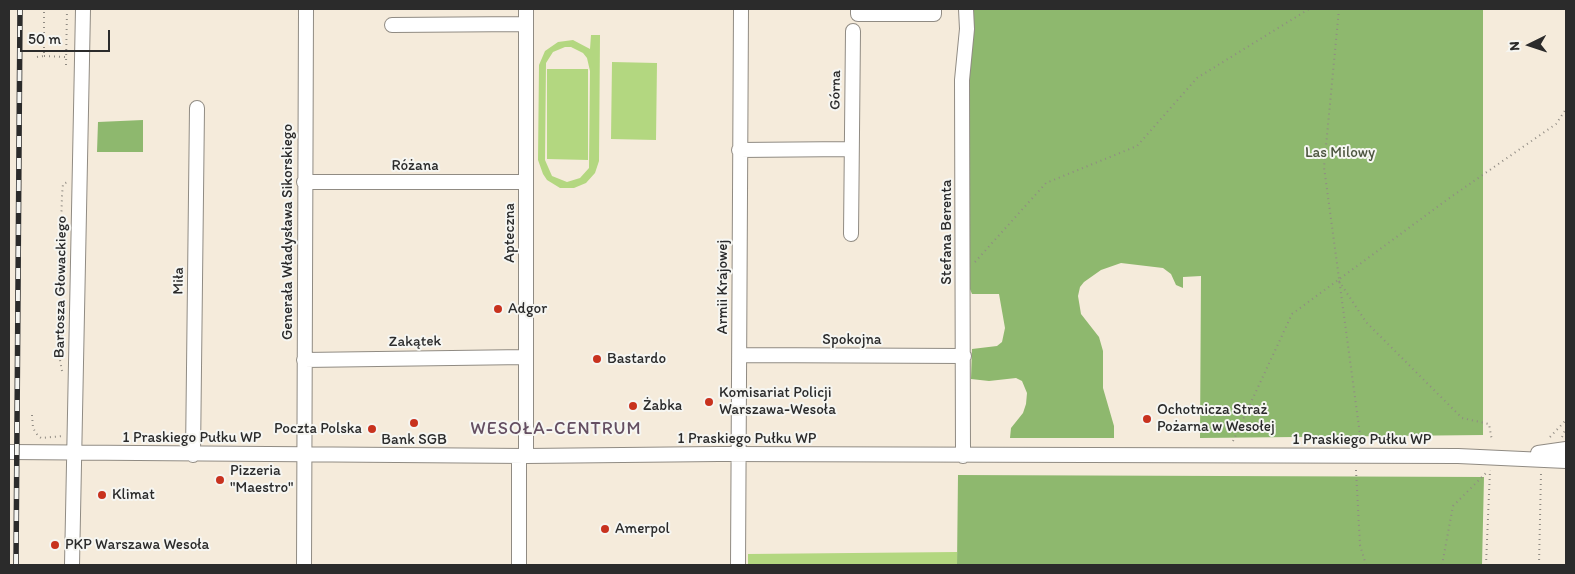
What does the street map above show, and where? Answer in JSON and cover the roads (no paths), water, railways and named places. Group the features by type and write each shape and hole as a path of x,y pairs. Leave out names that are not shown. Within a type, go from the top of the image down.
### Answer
{"street":[{"name":"Bartosza Głowackiego","path":"72,565 83,9"},
{"name":"Generała Władysława Sikorskiego","path":"304,565 306,9"},
{"name":"Apteczna","path":"520,565 526,357 526,9"},
{"name":"Armii Krajowej","path":"738,565 741,9"},
{"path":"858,9 858,14 934,14 934,9"},
{"name":"Stefana Berenta","path":"963,456 962,80 967,29 966,9"},
{"path":"392,25 526,24"},
{"name":"Górna","path":"851,234 853,31"},
{"name":"Miła","path":"193,455 197,108"},
{"path":"739,150 851,149"},
{"name":"Różana","path":"304,182 526,182"},
{"name":"Spokojna","path":"740,355 964,356"},
{"name":"Zakątek","path":"304,360 526,357"},
{"name":"1 Praskiego Pułku WP","path":"1488,463 1566,449"},
{"name":"1 Praskiego Pułku WP","path":"9,452 193,455 963,456 1488,463 1566,461"}],"railway":[{"path":"16,565 20,9"}],"place":[{"name":"Adgor","path":"498,309"},
{"name":"Bastardo","path":"597,359"},
{"name":"Komisariat Policji Warszawa-Wesoła","path":"709,402"},
{"name":"Żabka","path":"633,406"},
{"name":"Ochotnicza Straż Pożarna w Wesołej","path":"1147,419"},
{"name":"Bank SGB","path":"414,423"},
{"name":"Poczta Polska","path":"372,429"},
{"name":"Pizzeria \"Maestro\"","path":"220,480"},
{"name":"Klimat","path":"102,495"},
{"name":"Amerpol","path":"605,529"},
{"name":"PKP Warszawa Wesoła","path":"55,545"}],"district":[{"name":"WESOŁA-CENTRUM","path":"556,429"}],"park label":[{"name":"Las Milowy","path":"1340,153"}]}
